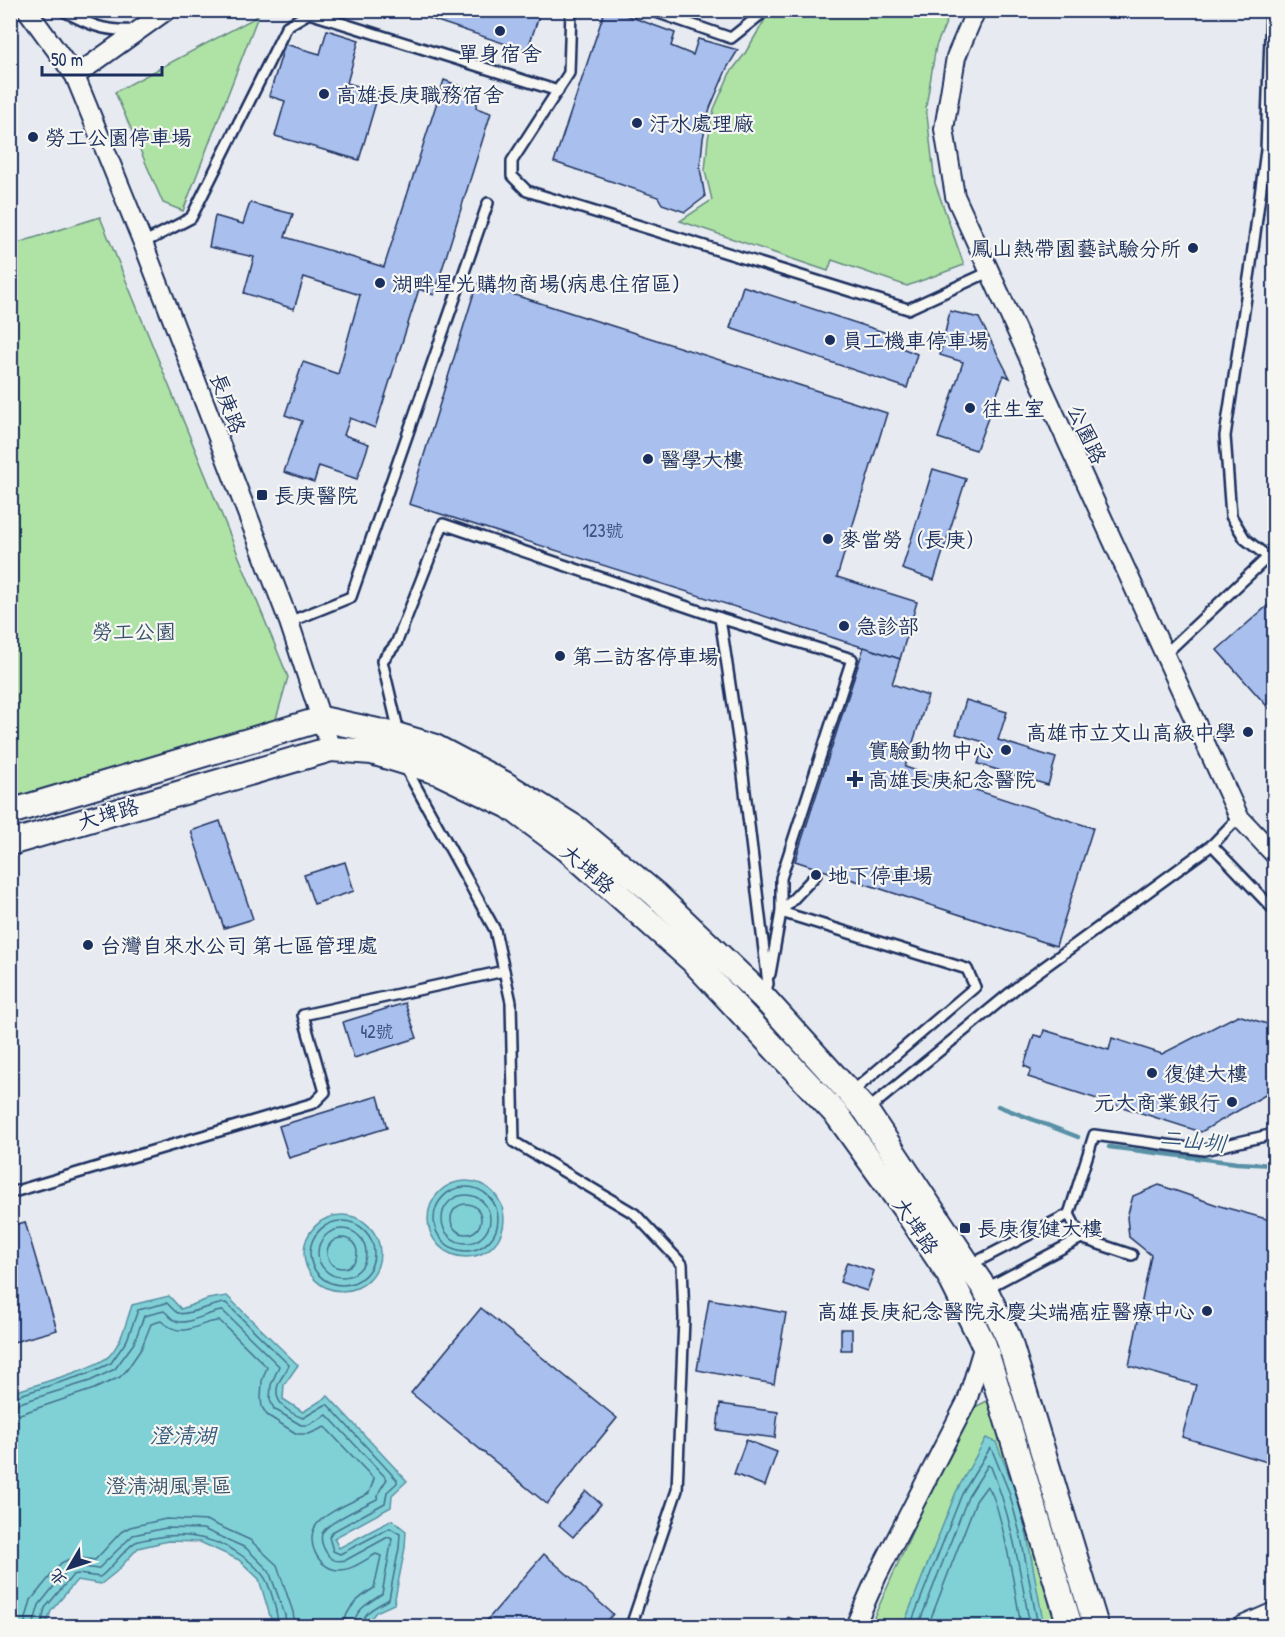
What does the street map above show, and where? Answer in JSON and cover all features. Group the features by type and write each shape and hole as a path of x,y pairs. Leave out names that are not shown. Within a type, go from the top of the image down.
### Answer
{"main road":[{"name":"大埤路","path":"10,812 322,719 396,735 432,746 503,783 577,829 766,990 866,1111 984,1289 1008,1337 1096,1626"},
{"name":"大埤路","path":"10,843 332,749 372,752 401,760 438,772 509,806 567,849 692,960 838,1116 908,1212 948,1273 984,1345 1070,1626"}],"street":[{"path":"27,10 75,76 167,10"},
{"name":"公園路","path":"976,10 956,57 945,129 955,196 1239,817 1275,854"},
{"name":"長庚路","path":"75,76 143,243 289,621 332,749"},
{"path":"855,1626 877,1576 967,1401 984,1345"},
{"path":"1242,1626 1275,1612"}],"lane":[{"path":"62,10 86,23 114,31 139,29"},
{"path":"572,10 569,74 512,161 512,176 527,191 908,309 989,272"},
{"path":"650,10 731,39 760,15"},
{"path":"1164,654 1271,556 1245,539 1231,516 1225,436 1266,150 1271,10"},
{"path":"143,243 191,218 287,26 309,13 558,91"},
{"path":"289,621 351,597 488,203"},
{"path":"396,735 397,723 382,661 396,644 443,524 720,618 852,659 781,878 781,912 766,990"},
{"path":"720,618 741,758 766,990"},
{"path":"401,760 495,930 511,1002 514,1142 635,1214 682,1264 684,1319 677,1490 631,1626"},
{"path":"866,1111 1021,984 1212,845 1239,817"},
{"path":"1212,845 1275,910"},
{"path":"781,912 816,875"},
{"path":"781,912 967,969 975,987 850,1093"},
{"path":"10,1193 314,1103 325,1092 303,1015 504,971"},
{"path":"1132,1255 1081,1238 1069,1214 1094,1135 1204,1150 1275,1134"},
{"path":"969,1266 1069,1214"},
{"path":"984,1289 1081,1238"}],"green space":[{"path":"770,11 951,11 936,46 926,107 935,183 964,265 907,286 832,260 828,271 680,221 712,200 705,171 714,109 730,73 744,55"},
{"path":"258,16 183,211 163,203 115,92"},
{"name":"勞工公園","path":"100,217 288,677 276,719 11,798 11,245"},
{"path":"987,1401 1001,1412 1055,1626 870,1626 921,1512 975,1407"}],"water":[{"path":"466,1181 480,1184 493,1192 501,1205 504,1219 501,1233 493,1246 480,1254 466,1257 452,1254 439,1246 431,1233 428,1219 431,1205 439,1192 452,1184"},
{"path":"342,1215 356,1218 369,1226 377,1239 380,1253 377,1267 369,1280 356,1288 342,1291 328,1288 315,1280 307,1267 304,1253 307,1239 315,1226 328,1218"},
{"name":"澄清湖","path":"169,1296 181,1309 208,1299 227,1296 298,1365 284,1385 283,1399 303,1412 328,1396 407,1481 392,1495 391,1507 334,1538 339,1548 392,1520 406,1531 394,1604 376,1612 365,1626 273,1626 259,1579 239,1560 200,1542 168,1541 138,1548 116,1572 101,1584 77,1580 51,1611 46,1626 11,1626 11,1393 79,1371 103,1360 118,1344 132,1305"},
{"path":"986,1438 996,1442 1015,1490 1027,1535 1044,1626 903,1626 956,1492"}],"building":[{"name":"單身宿舍","path":"404,10 541,10 527,51"},
{"name":"汙水處理廠","path":"605,10 612,10 675,33 671,46 693,55 698,39 738,50 727,68 710,108 703,138 700,168 705,197 685,212 662,204 658,197 554,162"},
{"name":"高雄長庚職務宿舍","path":"327,30 359,40 347,83 379,92 359,160 275,136 285,101 269,96 285,44 320,54"},
{"name":"湖畔星光購物商場(病患住宿區)","path":"444,80 479,93 476,108 491,113 434,295 419,289 375,428 350,418 344,435 369,444 357,479 319,466 314,482 284,472 302,421 285,415 303,362 338,374 360,295 304,277 294,309 244,293 254,257 209,247 215,216 243,224 250,203 293,214 285,237 384,267"},
{"name":"醫學大樓","path":"477,283 887,413 837,577 917,602 900,659 409,504"},
{"name":"員工機車停車場","path":"743,286 896,336 894,345 917,354 907,388 730,328"},
{"name":"往生室","path":"950,311 979,318 1010,378 1004,375 976,450 938,438 963,362 940,355"},
{"path":"933,469 966,479 934,580 902,569"},
{"path":"1274,600 1274,714 1217,650"},
{"path":"864,647 900,659 892,684 928,696 905,767 1093,828 1056,946 795,861"},
{"name":"實驗動物中心","path":"966,700 1007,712 998,740 1056,758 1048,785 978,764 984,742 956,734"},
{"path":"220,821 253,919 224,928 191,831"},
{"path":"345,862 354,891 314,904 304,875"},
{"path":"405,1003 417,1038 354,1058 343,1022"},
{"name":"復健大樓","path":"1238,1015 1274,1026 1274,1090 1201,1132 1028,1077 1031,1069 1024,1066 1034,1035 1042,1037 1044,1030 1109,1050 1112,1038 1162,1054"},
{"path":"378,1096 387,1128 289,1158 279,1126"},
{"name":"高雄長庚紀念醫院永慶尖端癌症醫療中心","path":"1159,1185 1220,1206 1274,1221 1274,1464 1182,1437 1196,1385 1129,1366 1151,1255 1129,1237 1127,1217 1133,1196"},
{"path":"25,1222 57,1330 10,1343 10,1226"},
{"path":"847,1262 874,1271 867,1291 840,1282"},
{"path":"709,1299 786,1313 774,1384 697,1370"},
{"path":"481,1308 617,1418 547,1504 411,1393"},
{"path":"841,1329 852,1329 852,1350 841,1350"},
{"path":"720,1404 778,1412 775,1438 717,1430"},
{"path":"746,1440 777,1452 765,1486 734,1474"},
{"path":"586,1491 601,1504 573,1537 559,1525"},
{"path":"544,1554 613,1614 602,1626 482,1626"},
{"path":"788,1617 807,1626 783,1626"}],"waterway":[{"name":"二山圳","path":"998,1106 1078,1137"},
{"name":"二山圳","path":"1109,1147 1237,1163 1274,1165"}],"place":[{"name":"單身宿舍","path":"500,31"},
{"name":"高雄長庚職務宿舍","path":"324,94"},
{"name":"汙水處理廠","path":"637,123"},
{"name":"勞工公園停車場","path":"33,137"},
{"name":"鳳山熱帶園藝試驗分所","path":"1193,248"},
{"name":"湖畔星光購物商場(病患住宿區)","path":"380,283"},
{"name":"員工機車停車場","path":"830,340"},
{"name":"往生室","path":"970,408"},
{"name":"醫學大樓","path":"648,459"},
{"name":"長庚醫院","path":"262,495"},
{"name":"麥當勞（長庚）","path":"828,539"},
{"name":"急診部","path":"844,626"},
{"name":"第二訪客停車場","path":"560,656"},
{"name":"高雄市立文山高級中學","path":"1248,732"},
{"name":"實驗動物中心","path":"1006,750"},
{"name":"高雄長庚紀念醫院","path":"855,779"},
{"name":"地下停車場","path":"816,875"},
{"name":"台灣自來水公司 第七區管理處","path":"88,945"},
{"name":"復健大樓","path":"1152,1073"},
{"name":"元大商業銀行","path":"1232,1102"},
{"name":"長庚復健大樓","path":"965,1228"},
{"name":"高雄長庚紀念醫院永慶尖端癌症醫療中心","path":"1207,1311"}],"park label":[{"name":"澄清湖風景區","path":"169,1485"}]}
